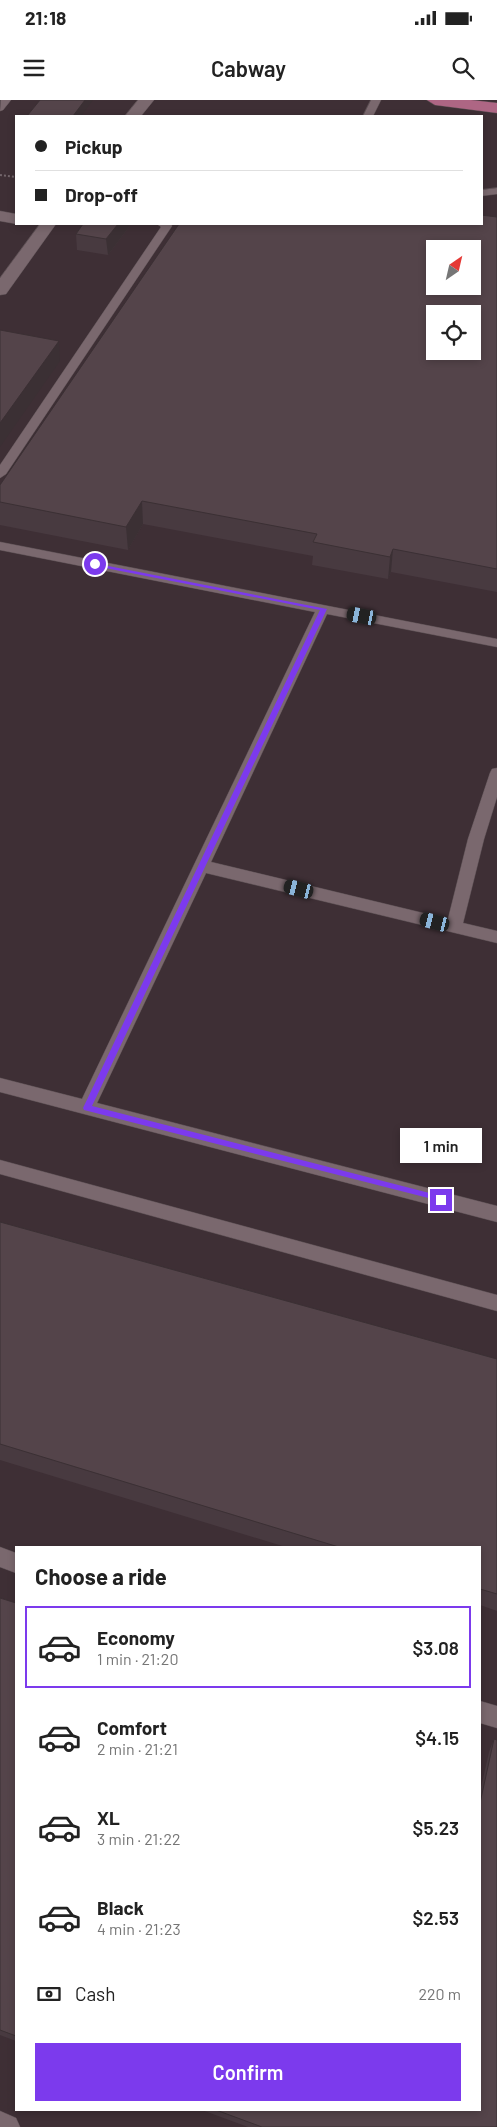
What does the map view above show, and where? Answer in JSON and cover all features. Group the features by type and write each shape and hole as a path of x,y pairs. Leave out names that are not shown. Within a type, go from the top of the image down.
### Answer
{"main road":[{"path":"435,100 497,108"}],"street":[{"path":"134,115 146,100"},
{"path":"0,216 15,219"},
{"path":"0,290 47,225"}],"lane":[{"path":"0,108 6,100"},
{"path":"368,115 376,100"},
{"path":"483,193 497,191"},
{"path":"0,474 167,226 164,225"},
{"path":"0,546 497,643"},
{"path":"87,1108 323,609"},
{"path":"454,927 476,838 497,773"},
{"path":"202,866 497,937"},
{"path":"0,1085 497,1214"},
{"path":"0,1167 497,1303"},
{"path":"0,1557 15,1563"},
{"path":"481,1712 497,1717"},
{"path":"0,2124 7,2127"}],"path":[{"path":"0,175 15,177"}],"building":[{"path":"40,100 85,100 74,115 28,115"},
{"path":"483,215 497,217 497,569 393,549 390,557 313,542 317,534 142,501 126,527 0,502 0,485 178,225 483,225"},
{"path":"82,225 117,225 106,239 76,234"},
{"path":"0,330 59,341 0,423"},
{"path":"0,1222 497,1359 497,1594 481,1589 481,1546 335,1546 0,1444"},
{"path":"0,1598 15,1603 15,2036 0,2030"},
{"path":"494,1739 497,1740 497,2127 262,2127 219,2111 481,2111 481,1798"}],"route":[{"path":"95,564 323,609 87,1108 441,1200"}]}
